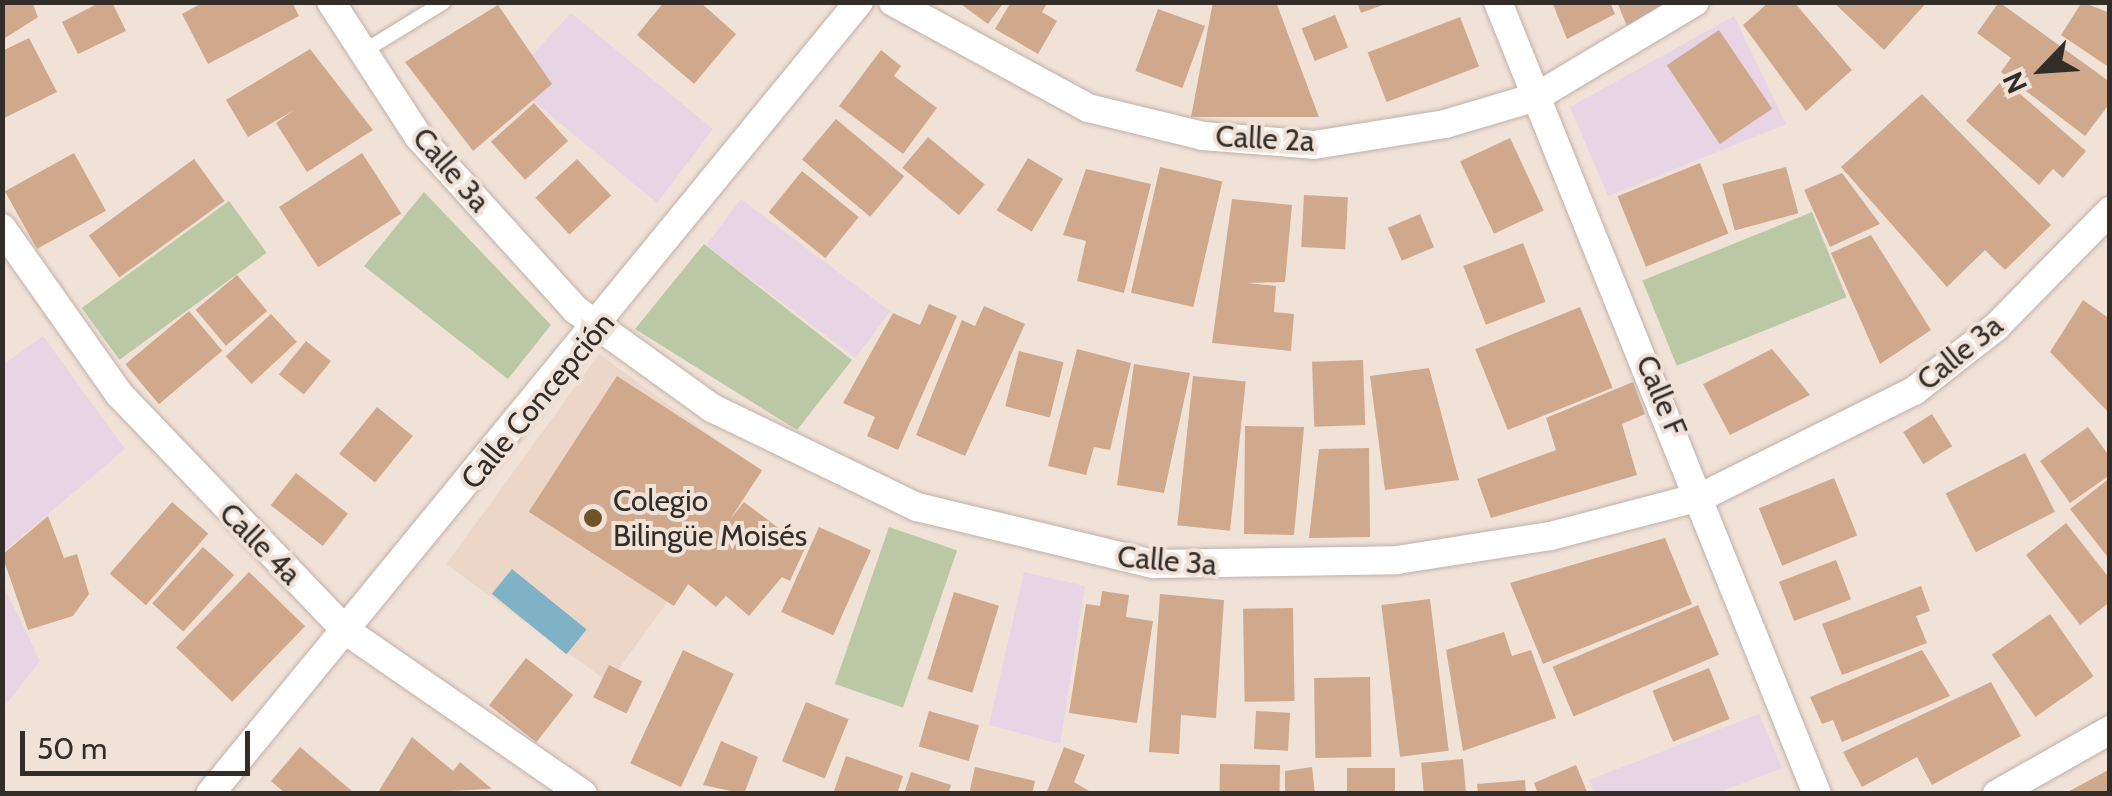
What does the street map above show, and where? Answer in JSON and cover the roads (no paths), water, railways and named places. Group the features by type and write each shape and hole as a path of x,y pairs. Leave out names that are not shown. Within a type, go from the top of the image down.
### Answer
{"street":[{"name":"Calle 3a","path":"331,2 360,54 418,136 599,330 712,408 840,475 995,533 1153,564 1397,560 1551,536 1703,496 1914,391 1996,327 2110,211"},
{"name":"Calle Concepción","path":"212,793 599,330 858,2"},
{"name":"Calle 2a","path":"893,2 1088,108 1202,136 1314,145 1446,124 1536,97 1695,2"},
{"name":"Calle F","path":"1498,2 1703,496 1817,794"},
{"name":"Calle 4a","path":"2,228 119,394 346,630 583,794"},
{"path":"1996,794 2110,730"}],"lane":[{"path":"360,54 444,2"}],"water":[{"path":"512,569 587,629 566,654 492,594"}],"place":[{"name":"Colegio Bilingüe Moisés","path":"593,518"}]}
